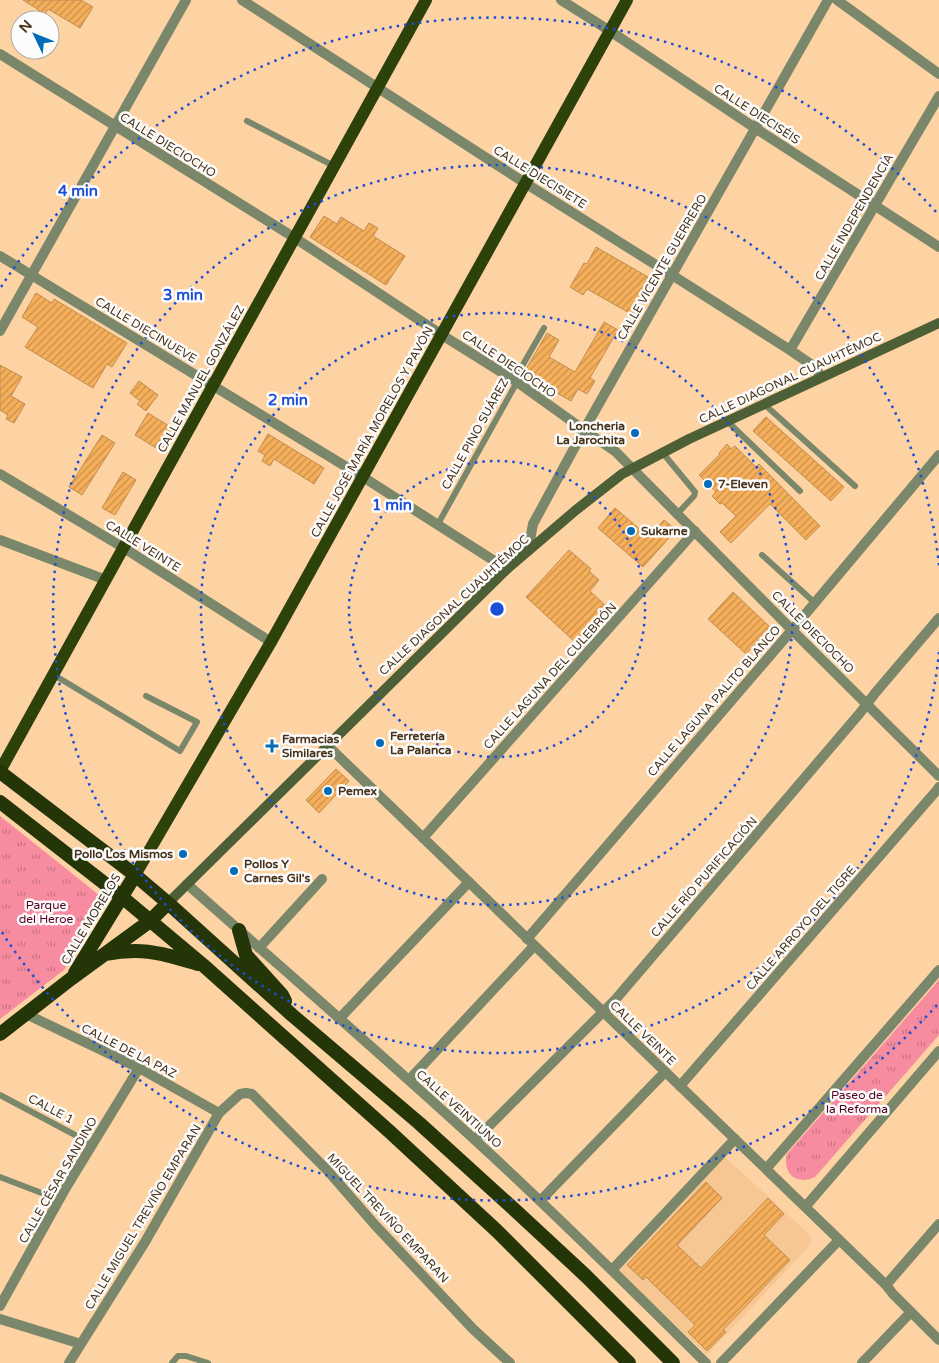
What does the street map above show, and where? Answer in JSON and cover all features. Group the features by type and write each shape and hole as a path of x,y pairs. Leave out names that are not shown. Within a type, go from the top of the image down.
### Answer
{"highway":[{"path":"0,771 135,875 292,1015 419,1123 586,1276 673,1363"},
{"path":"0,802 122,897 203,965 390,1132 497,1231 629,1363"},
{"name":"CALLE MORELOS","path":"72,978 135,875"},
{"path":"0,1034 150,921 168,903"},
{"path":"239,930 246,955 282,995 292,1015"},
{"path":"106,954 144,951 164,954 203,965"}],"main road":[{"name":"CALLE MANUEL GONZÁLEZ","path":"0,771 426,0"},
{"name":"CALLE JOSÉ MARÍA MORELOS Y PAVÓN","path":"135,875 271,642 627,0"},
{"name":"CALLE DIAGONAL CUAUHTÉMOC","path":"168,903 507,569 593,496 622,474 662,452 727,421 939,324"}],"street":[{"path":"0,331 186,0"},
{"name":"CALLE DIECISIETE","path":"242,0 525,183 790,350 812,365 822,378"},
{"name":"CALLE DIECISÉIS","path":"561,0 939,247"},
{"name":"CALLE VICENTE GUERRERO","path":"528,551 532,524 828,0"},
{"path":"837,0 939,74"},
{"name":"CALLE DIECIOCHO","path":"0,54 295,238 517,382 616,452 939,776"},
{"name":"CALLE INDEPENDENCIA","path":"790,350 939,96"},
{"name":"CALLE DIECINUEVE","path":"0,256 214,385 507,569"},
{"name":"CALLE LAGUNA PALITO BLANCO","path":"408,1080 530,942 939,455"},
{"name":"CALLE VEINTE","path":"0,474 124,548 271,642"},
{"name":"CALLE LAGUNA DEL CULEBRÓN","path":"423,838 695,531"},
{"path":"0,540 106,580"},
{"name":"CALLE RÍO PURIFICACIÓN","path":"476,1140 622,992 939,618"},
{"name":"CALLE VEINTE","path":"327,745 806,1206 939,1340"},
{"name":"CALLE ARROYO DEL TIGRE","path":"680,1086 939,787"},
{"path":"259,948 322,879"},
{"path":"339,1019 469,882"},
{"name":"CALLE VEINTIUNO","path":"186,884 476,1140 706,1363"},
{"path":"766,1169 939,970"},
{"name":"CALLE DE LA PAZ","path":"26,1014 138,1068 219,1113"},
{"path":"806,1206 939,1051"},
{"name":"CALLE CÉSAR SANDINO","path":"0,1306 92,1144 138,1068"},
{"path":"540,1201 666,1072"},
{"name":"CALLE MIGUEL TREVIÑO EMPARAN","path":"69,1363 145,1242 219,1113 240,1094 246,1093"},
{"name":"MIGUEL TREVIÑO EMPARAN","path":"246,1093 252,1094 328,1171 473,1329 510,1363"},
{"path":"612,1270 735,1139"},
{"path":"886,1285 939,1224"},
{"path":"721,1363 839,1240"},
{"path":"862,1363 912,1312"},
{"path":"0,1319 81,1344"}],"lane":[{"path":"247,121 334,166"},
{"name":"CALLE PINO SUÁREZ","path":"438,524 517,382 517,374 544,328"},
{"path":"764,404 855,486"},
{"path":"727,421 800,491"},
{"path":"662,452 695,492 694,496 678,513"},
{"path":"762,555 814,602"},
{"path":"54,675 180,751 197,722 146,696"},
{"name":"CALLE 1","path":"0,1095 92,1144"},
{"path":"0,1177 60,1200"},
{"path":"172,1363 178,1356 186,1356 208,1363"}],"shaded area":[{"path":"725,1157 811,1236 811,1244 707,1355 618,1270"}],"green space":[{"name":"Parque del Heroe","path":"0,816 104,899 104,904 64,970 0,1019"},
{"name":"Paseo de la Reforma","path":"939,980 939,1035 815,1177 802,1180 796,1179 787,1167 787,1154"}],"building":[{"path":"23,0 81,0 93,7 80,28 60,16 60,10 39,10"},
{"path":"324,216 337,224 341,217 364,231 369,223 378,228 373,236 405,256 386,285 310,237"},
{"path":"596,247 648,277 646,281 651,284 633,315 587,289 583,295 570,287 584,263 587,264"},
{"path":"36,293 52,303 54,299 127,343 112,367 107,364 93,388 25,347 38,327 22,317"},
{"path":"604,322 618,330 590,378 595,381 587,394 578,389 571,401 534,380 533,382 522,376 547,333 559,340 549,357 575,372"},
{"path":"0,365 22,377 11,396 25,404 14,423 6,419 8,415 0,410"},
{"path":"139,381 158,395 146,411 137,404 140,401 130,393"},
{"path":"148,413 174,429 161,451 135,435"},
{"path":"766,417 844,487 831,501 753,431"},
{"path":"268,434 324,468 314,484 274,459 270,466 262,461 265,455 258,451"},
{"path":"102,435 115,443 82,495 69,487"},
{"path":"727,444 731,449 735,446 756,467 759,464 820,526 806,540 770,504 731,543 720,532 736,516 712,496 716,492 699,475 720,454"},
{"path":"123,472 136,480 115,515 102,508"},
{"path":"615,508 649,537 664,520 676,530 643,567 598,528"},
{"path":"569,550 591,569 589,571 599,580 590,591 607,607 575,642 526,597"},
{"path":"733,592 771,628 746,654 708,619"},
{"name":"Pemex","path":"336,769 349,781 319,813 306,800"},
{"path":"706,1182 722,1198 677,1245 701,1268 768,1198 784,1214 764,1235 790,1260 723,1330 726,1332 707,1351 688,1332 695,1325 646,1277 643,1280 627,1265"}],"place":[{"name":"Loncheria La Jarochita","path":"635,433"},
{"name":"7-Eleven","path":"708,484"},
{"name":"Sukarne","path":"631,531"},
{"name":"Ferretería La Palanca","path":"380,743"},
{"name":"Farmacias Similares","path":"272,746"},
{"name":"Pemex","path":"328,791"},
{"name":"Pollo Los Mismos","path":"183,854"},
{"name":"Pollos Y Carnes Gil's","path":"234,871"}]}
